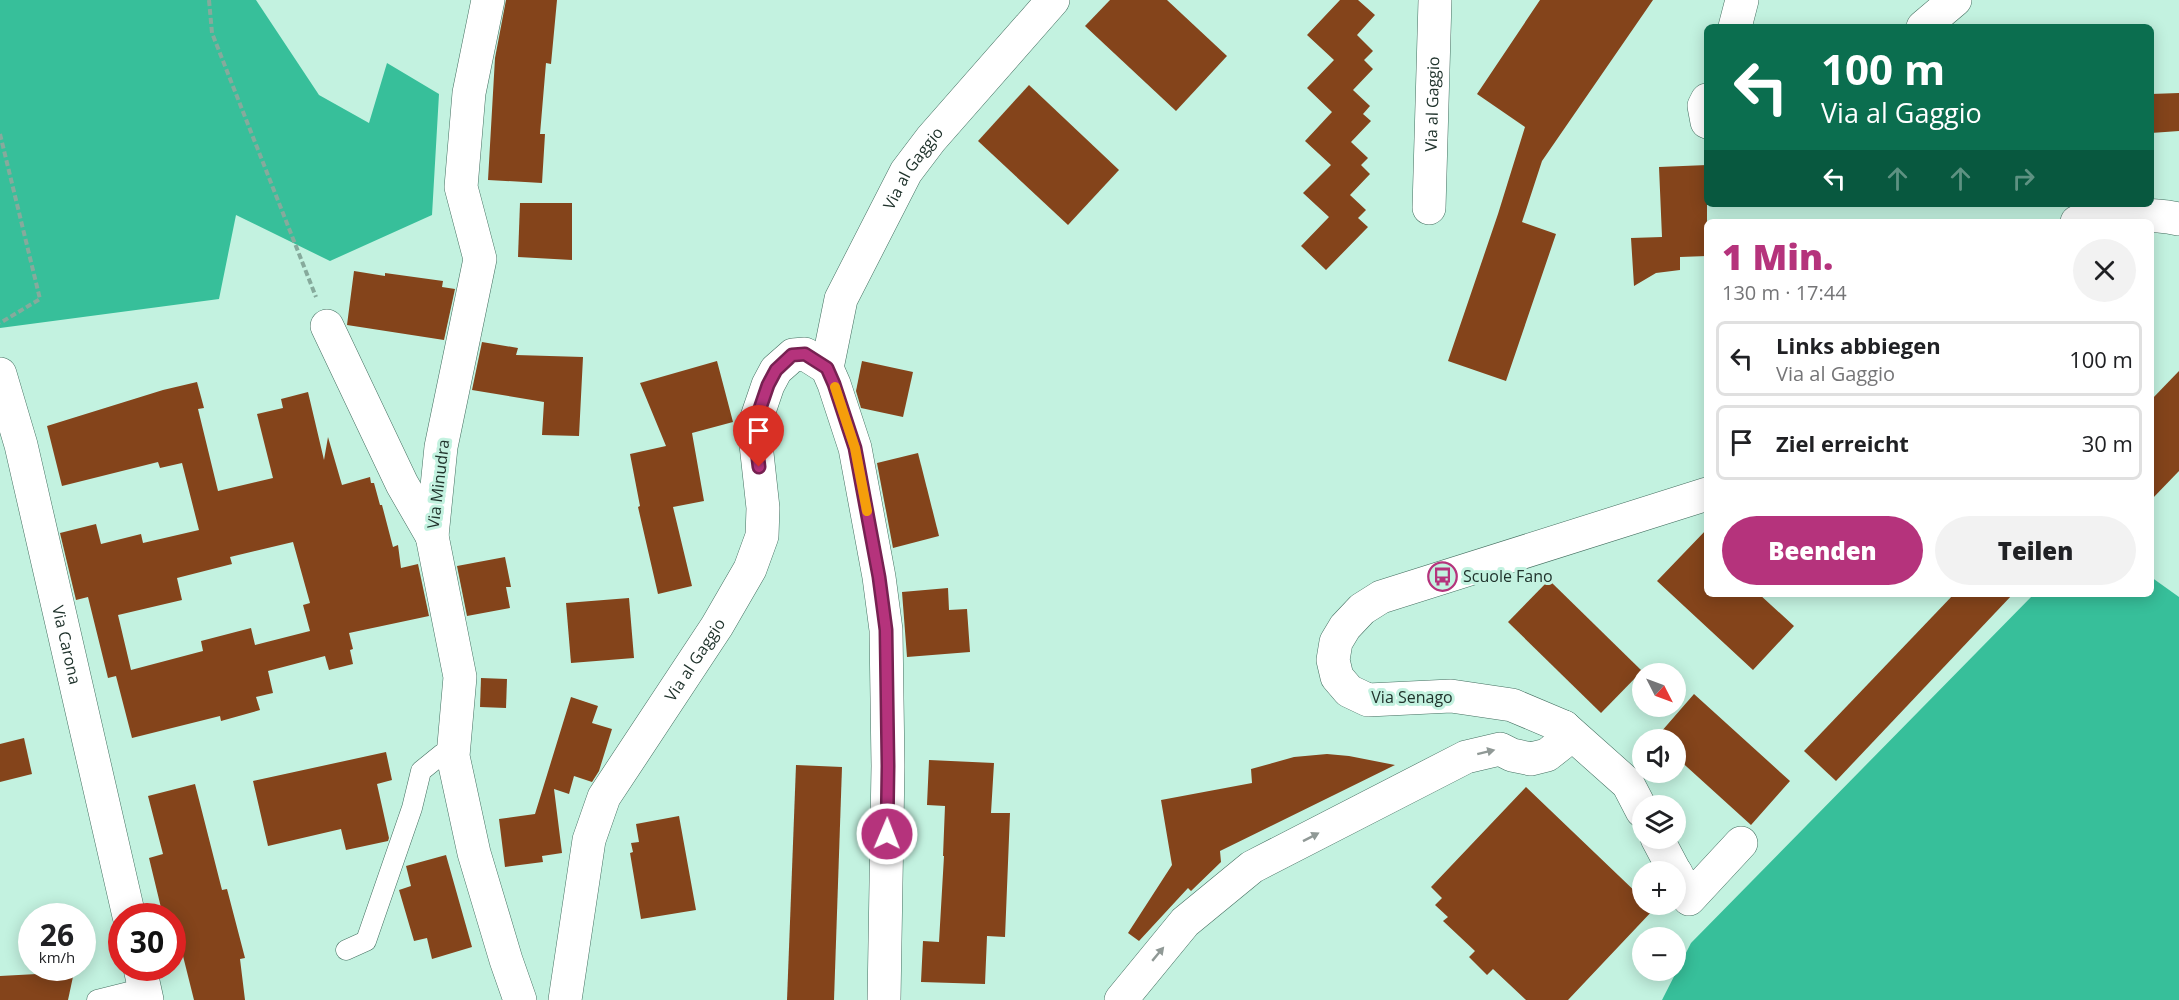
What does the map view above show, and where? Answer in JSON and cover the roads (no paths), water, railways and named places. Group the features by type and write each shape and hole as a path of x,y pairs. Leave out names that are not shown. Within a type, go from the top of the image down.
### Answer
{"street":[{"name":"Via Minudra","path":"488,0 469,93 461,187 480,260 441,447 432,536 460,676 453,756 474,853 520,1000"},
{"name":"Via al Gaggio","path":"566,1000 589,840 604,797 717,626 750,569 762,536 763,508 754,426 768,385 776,370 792,355 805,354 827,368 841,299 906,172 931,138 1053,0"},
{"name":"Via al Gaggio","path":"1429,208 1435,0"},
{"path":"1736,24 1742,0"},
{"path":"1927,24 1955,0"},
{"path":"2090,219 2137,216 2179,219"},
{"path":"327,326 402,484 432,536"},
{"path":"827,368 855,448 879,577 886,630 888,766 884,1000"},
{"name":"Via Carona","path":"0,374 21,445 126,903"},
{"name":"Via Senago","path":"1564,727 1512,705 1451,696 1368,700 1349,691 1337,677 1333,660 1336,642 1345,627 1362,609 1381,597 1704,495"},
{"path":"1564,727 1628,784 1634,795"},
{"path":"1122,1000 1185,922 1252,867 1466,758 1500,749 1512,755 1531,759 1547,755 1561,744 1564,727"},
{"path":"1686,893 1689,899 1741,843"}],"lane":[{"path":"346,950 366,940 412,808 421,771 442,754 453,756"},
{"path":"97,1000 144,985"}],"place":[{"name":"Scuole Fano","path":"1442,576"}]}
